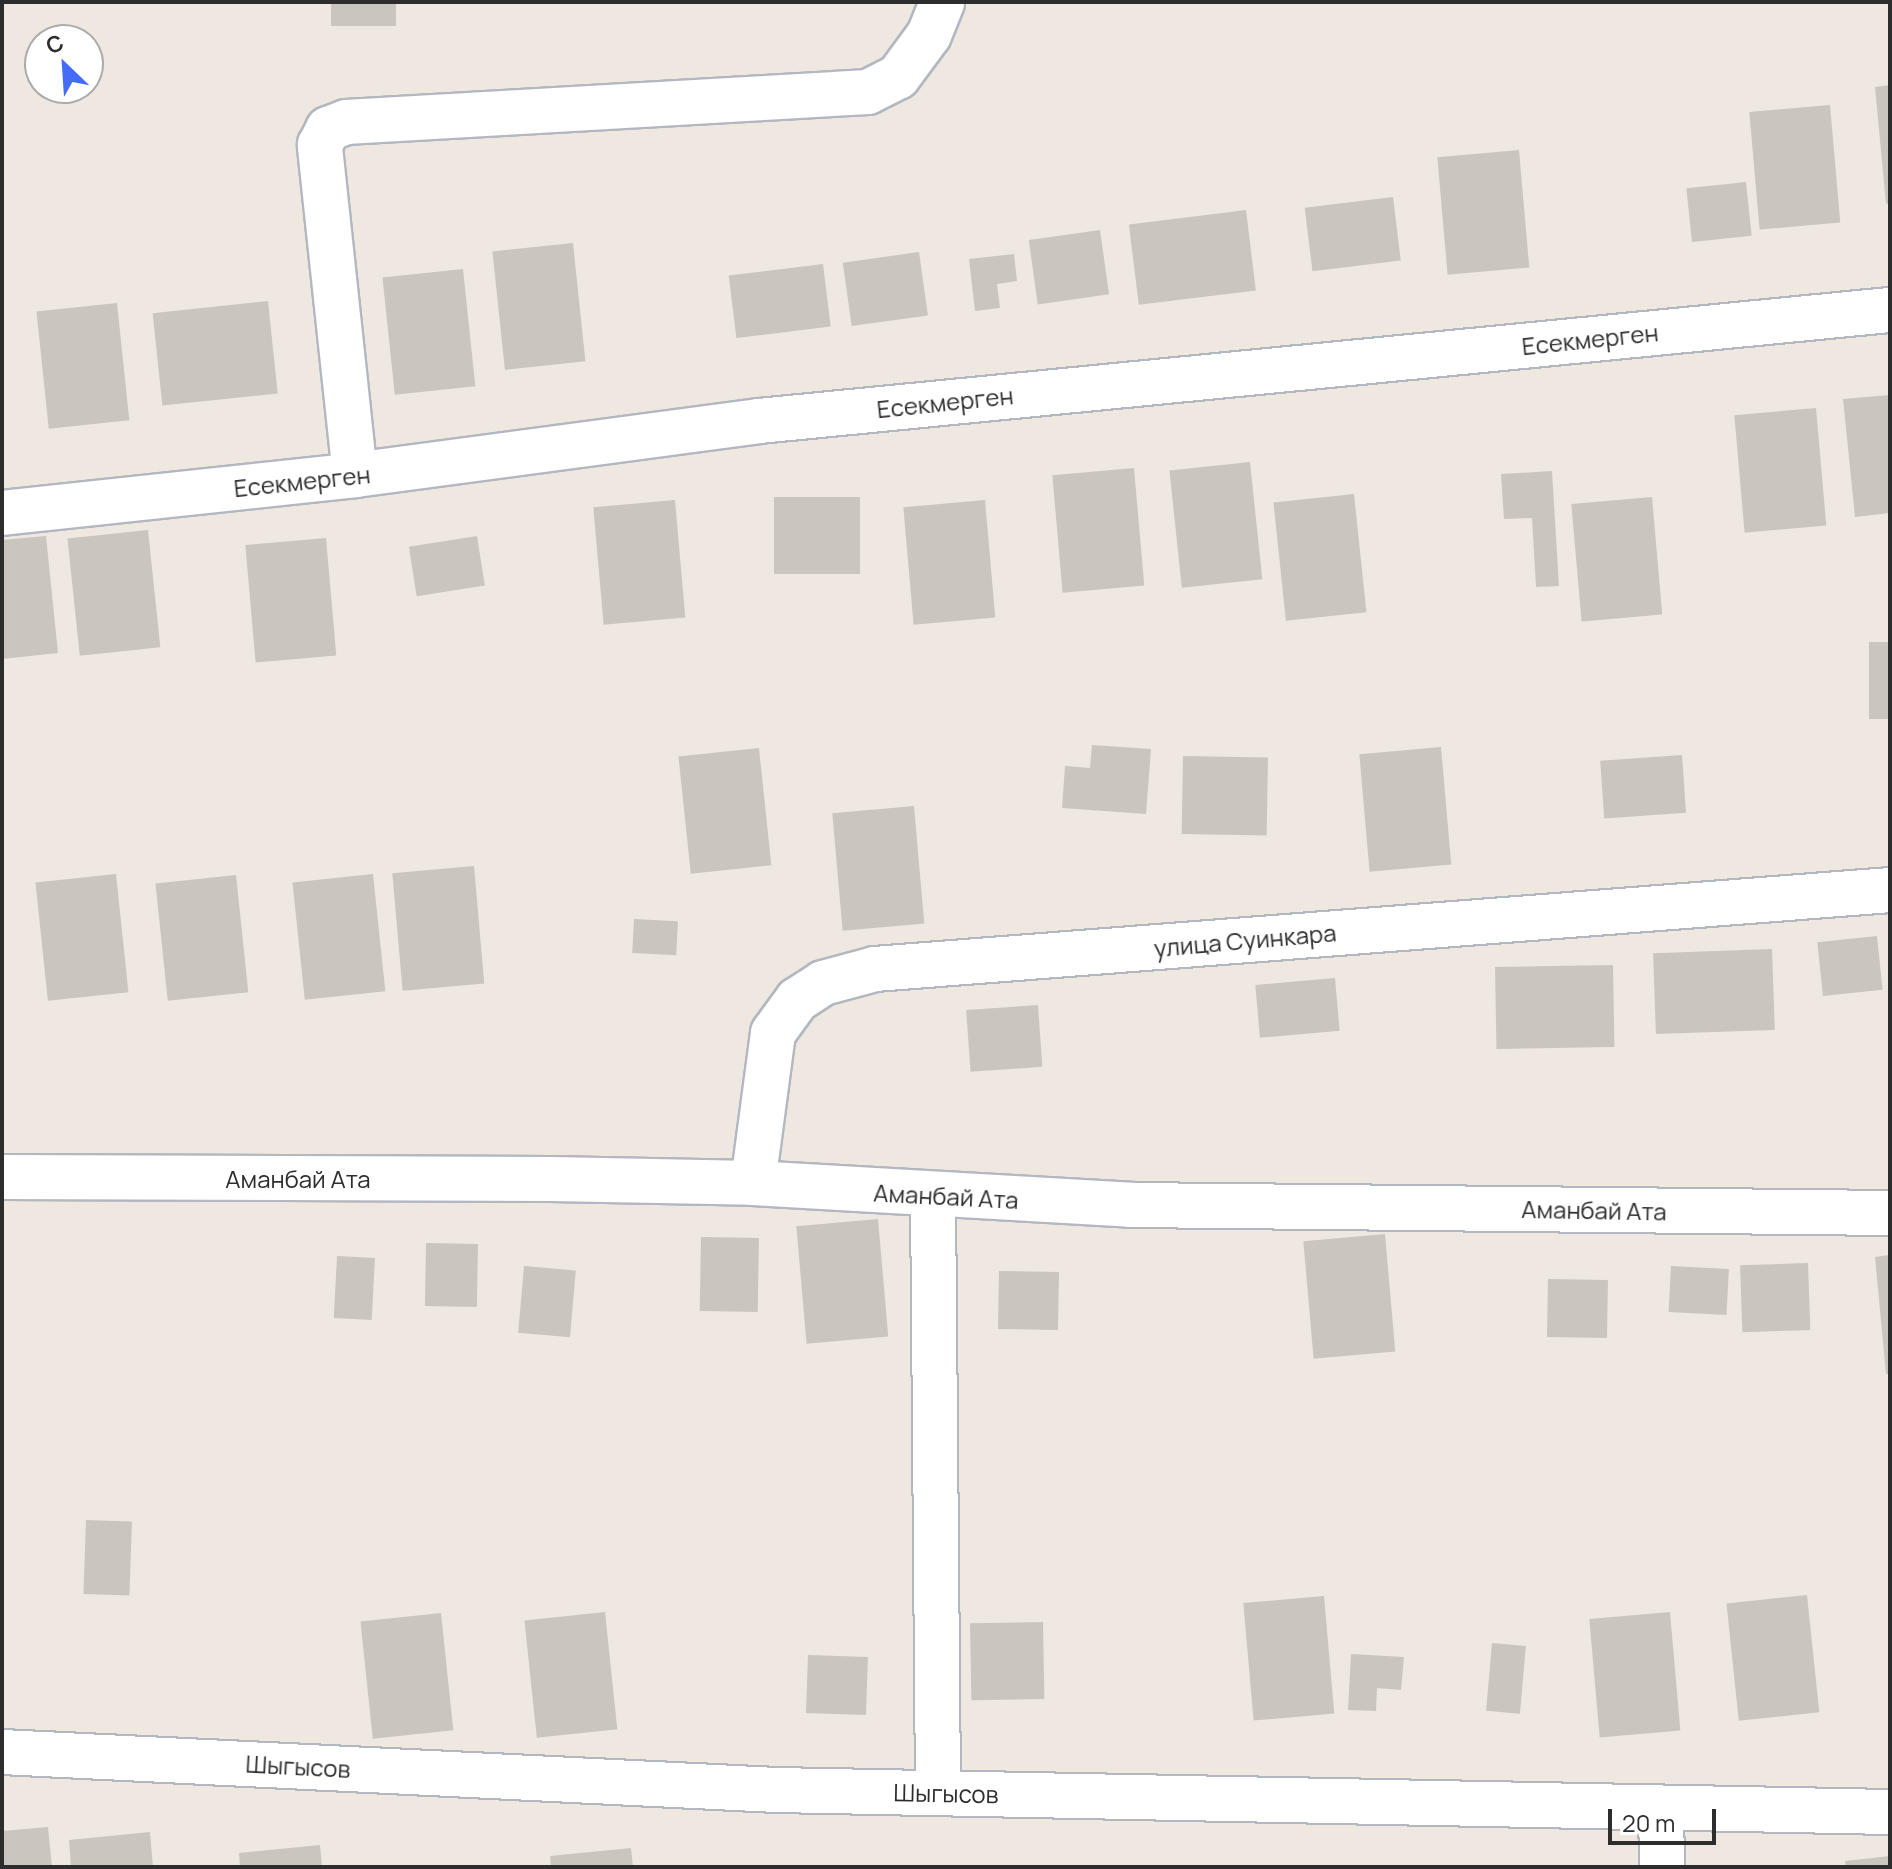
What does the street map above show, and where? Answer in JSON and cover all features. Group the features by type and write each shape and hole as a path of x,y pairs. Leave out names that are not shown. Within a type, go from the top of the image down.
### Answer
{"street":[{"path":"355,475 320,145 328,129 346,122 868,92 898,77 929,35 942,2"},
{"name":"Eсекмерген","path":"2,513 355,475 759,421 1890,310"},
{"name":"улица Суинкара","path":"753,1183 773,1033 797,1000 823,983 875,969 1890,890"},
{"name":"Аманбай Ата","path":"2,1177 753,1183 1130,1205 1890,1213"},
{"path":"933,1195 938,1793"},
{"name":"Шыгысов","path":"2,1752 775,1790 1890,1812"},
{"path":"1661,1808 1662,1867"}],"building":[{"path":"331,2 396,2 396,26 331,26"},
{"path":"1890,85 1890,203 1886,204 1875,87"},
{"path":"1830,105 1840,223 1760,230 1749,112"},
{"path":"1519,150 1529,268 1448,275 1437,157"},
{"path":"1746,182 1752,236 1692,242 1686,188"},
{"path":"1393,197 1401,261 1312,271 1305,208"},
{"path":"1246,210 1256,290 1139,305 1129,224"},
{"path":"1100,230 1109,294 1038,304 1029,240"},
{"path":"573,243 585,361 505,370 492,251"},
{"path":"919,252 928,315 852,326 843,263"},
{"path":"1014,254 1017,281 997,284 1000,308 975,311 969,259"},
{"path":"823,264 831,327 736,338 729,276"},
{"path":"463,269 475,386 395,395 382,277"},
{"path":"268,301 278,393 162,406 153,313"},
{"path":"117,303 129,420 49,429 36,311"},
{"path":"1890,395 1890,513 1855,517 1843,399"},
{"path":"1816,408 1826,526 1745,533 1734,415"},
{"path":"1250,462 1262,579 1182,588 1169,470"},
{"path":"1134,468 1144,586 1063,593 1052,475"},
{"path":"1552,471 1559,586 1536,587 1532,518 1504,519 1501,474"},
{"path":"1354,494 1366,612 1286,621 1273,502"},
{"path":"774,497 860,497 860,574 774,574"},
{"path":"1652,497 1662,615 1582,622 1571,504"},
{"path":"675,500 685,618 604,625 593,507"},
{"path":"985,500 995,618 914,625 903,507"},
{"path":"148,530 160,647 80,656 67,538"},
{"path":"46,536 58,653 2,659 2,540"},
{"path":"477,536 485,585 417,596 409,547"},
{"path":"326,538 336,656 256,663 245,545"},
{"path":"1869,642 1890,642 1890,719 1869,719"},
{"path":"1092,745 1151,749 1146,814 1062,808 1065,766 1090,768"},
{"path":"1441,747 1451,865 1370,872 1359,754"},
{"path":"759,748 771,865 691,874 678,756"},
{"path":"1682,755 1686,813 1604,819 1600,761"},
{"path":"1183,756 1268,757 1267,835 1182,834"},
{"path":"914,806 924,924 843,931 832,813"},
{"path":"474,866 484,984 403,991 392,873"},
{"path":"116,874 128,992 48,1001 35,882"},
{"path":"373,874 385,991 305,1000 292,882"},
{"path":"236,875 248,992 168,1001 155,883"},
{"path":"634,919 678,921 676,955 632,953"},
{"path":"1877,936 1883,990 1823,996 1817,942"},
{"path":"1772,949 1775,1030 1656,1034 1653,953"},
{"path":"1613,965 1614,1047 1496,1049 1495,967"},
{"path":"1335,978 1340,1031 1260,1038 1255,985"},
{"path":"1038,1005 1042,1067 971,1072 966,1010"},
{"path":"878,1219 888,1337 807,1344 796,1226"},
{"path":"1385,1234 1395,1352 1314,1359 1303,1241"},
{"path":"701,1237 759,1238 758,1312 700,1311"},
{"path":"426,1243 478,1244 477,1307 425,1306"},
{"path":"1890,1255 1890,1374 1886,1374 1875,1257"},
{"path":"337,1256 375,1258 372,1320 334,1318"},
{"path":"1808,1263 1810,1330 1742,1332 1740,1265"},
{"path":"524,1266 576,1271 570,1337 518,1333"},
{"path":"1671,1266 1729,1269 1727,1315 1669,1312"},
{"path":"999,1271 1059,1272 1058,1330 998,1329"},
{"path":"1548,1279 1608,1280 1607,1338 1547,1337"},
{"path":"86,1520 132,1522 129,1596 83,1594"},
{"path":"1807,1595 1819,1712 1739,1721 1726,1603"},
{"path":"1324,1596 1334,1714 1254,1721 1243,1603"},
{"path":"605,1612 617,1729 537,1738 524,1620"},
{"path":"1670,1612 1680,1731 1600,1738 1589,1619"},
{"path":"441,1613 453,1730 373,1739 360,1621"},
{"path":"1043,1622 1044,1699 971,1700 970,1623"},
{"path":"1492,1643 1526,1646 1520,1714 1486,1711"},
{"path":"1351,1654 1404,1657 1401,1690 1377,1688 1376,1711 1348,1710"},
{"path":"808,1655 868,1657 866,1715 806,1713"},
{"path":"48,1827 52,1867 2,1867 2,1831"},
{"path":"150,1832 153,1867 71,1867 69,1840"},
{"path":"320,1845 322,1867 240,1867 239,1853"},
{"path":"631,1848 633,1867 551,1867 550,1856"},
{"path":"1890,1856 1890,1867 1846,1867 1845,1861"}]}
